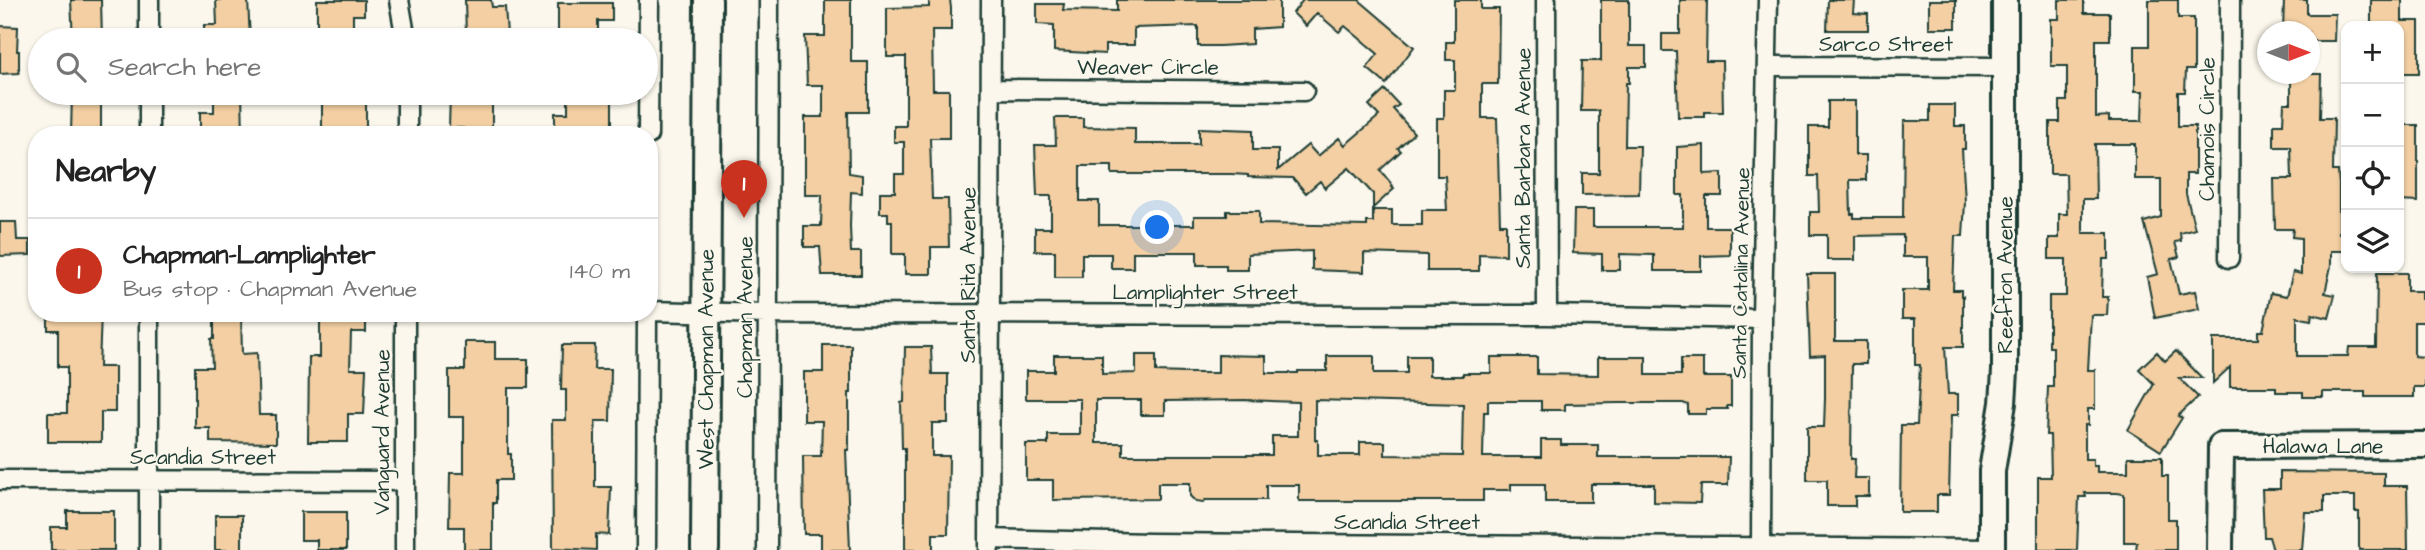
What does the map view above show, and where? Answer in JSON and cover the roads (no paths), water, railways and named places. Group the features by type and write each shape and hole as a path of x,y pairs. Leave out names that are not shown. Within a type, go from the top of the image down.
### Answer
{"main road":[{"name":"West Chapman Avenue","path":"705,550 708,0"}],"street":[{"path":"149,0 149,28"},
{"path":"399,0 404,28"},
{"path":"649,0 649,28"},
{"name":"Chapman Avenue","path":"767,550 769,0"},
{"name":"Santa Rita Avenue","path":"989,545 991,0"},
{"name":"Santa Barbara Avenue","path":"1546,0 1547,315"},
{"name":"Santa Catalina Avenue","path":"1761,548 1768,0"},
{"name":"Reefton Avenue","path":"1992,550 1992,471 2003,403 2005,371 2005,0"},
{"name":"Chamois Circle","path":"2229,258 2230,0"},
{"name":"Sarco Street","path":"1768,66 2004,67"},
{"name":"Weaver Circle","path":"991,89 1304,91"},
{"path":"149,105 149,126"},
{"path":"407,105 407,126"},
{"path":"648,105 648,126"},
{"name":"Lamplighter Street","path":"658,312 1547,315 1762,319"},
{"path":"149,322 149,550"},
{"name":"Vanguard Avenue","path":"405,322 405,550"},
{"path":"646,550 648,322"},
{"name":"Halawa Lane","path":"2220,550 2221,446 2425,445"},
{"name":"Scandia Street","path":"0,480 405,481"},
{"name":"Scandia Street","path":"989,545 1150,543 1992,550"}],"place":[{"name":"Chapman-Lamplighter","path":"744,218"}]}
